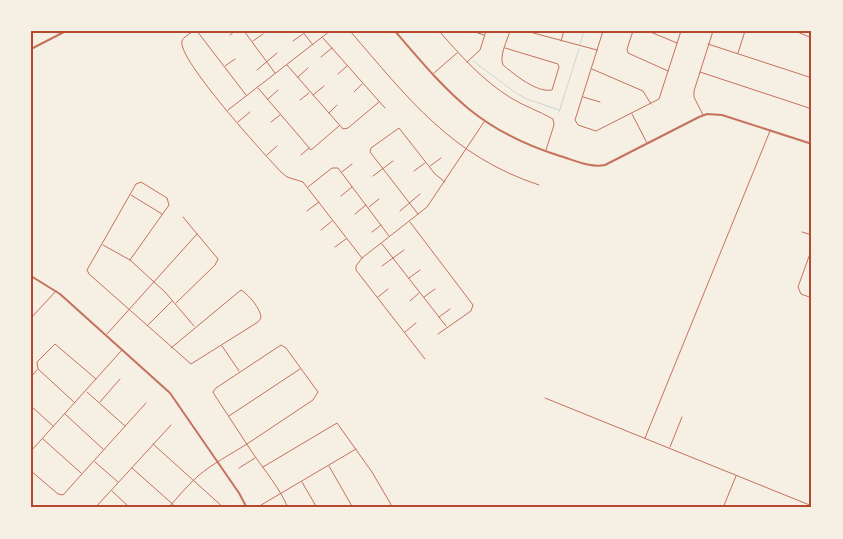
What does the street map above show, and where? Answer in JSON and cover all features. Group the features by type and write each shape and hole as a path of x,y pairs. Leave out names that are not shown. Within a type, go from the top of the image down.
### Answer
{"street":[{"path":"31,49 66,31"},
{"path":"193,31 183,39 183,48 198,74 284,175 298,179 308,187 362,258"},
{"path":"230,35 235,31"},
{"path":"244,31 276,73"},
{"path":"228,111 330,31"},
{"path":"350,31 435,126 466,149 506,172 539,185"},
{"path":"395,31 446,91 484,121 510,136 546,151 601,166 703,115 722,115 812,144"},
{"path":"439,31 467,62 504,94 553,119 554,125 546,151"},
{"path":"472,31 485,35"},
{"path":"467,62 480,50 486,31"},
{"path":"505,48 558,64 559,68 552,90 536,87 504,66 502,61 505,48 510,31"},
{"path":"526,31 561,42 597,50"},
{"path":"561,42 564,31"},
{"path":"603,31 575,120 579,126 599,130 660,98 681,31"},
{"path":"633,31 628,53 668,71"},
{"path":"648,31 677,43"},
{"path":"703,115 694,95 713,31"},
{"path":"738,54 745,31"},
{"path":"795,31 812,38"},
{"path":"198,32 246,96"},
{"path":"293,41 303,32 313,45"},
{"path":"252,41 263,34"},
{"path":"323,37 362,84 385,108"},
{"path":"708,44 812,78"},
{"path":"322,56 332,48"},
{"path":"432,75 457,52"},
{"path":"257,70 277,53"},
{"path":"225,67 234,60"},
{"path":"287,65 328,114 343,128 348,128 379,102"},
{"path":"338,74 347,66"},
{"path":"297,78 308,68"},
{"path":"591,69 643,91 651,104"},
{"path":"700,72 812,108"},
{"path":"354,92 362,84"},
{"path":"312,95 324,86"},
{"path":"258,88 309,148"},
{"path":"268,99 278,90"},
{"path":"300,100 310,92"},
{"path":"582,96 600,102"},
{"path":"328,114 337,105"},
{"path":"237,122 250,112"},
{"path":"632,114 648,144"},
{"path":"271,122 281,115"},
{"path":"424,359 356,266 362,258 431,203 484,121"},
{"path":"301,155 309,148 311,150 339,126"},
{"path":"418,214 370,152 370,149 399,128 429,167 445,182"},
{"path":"645,438 770,130"},
{"path":"266,156 278,146"},
{"path":"429,167 441,158"},
{"path":"373,176 393,161"},
{"path":"414,171 426,162"},
{"path":"341,173 352,164"},
{"path":"308,187 335,167 390,237"},
{"path":"130,260 170,202 162,194 142,182 136,184 87,270 89,274 146,326 171,348 189,363 195,364 261,318 261,313 244,291 237,292 171,348"},
{"path":"341,196 352,187"},
{"path":"131,194 163,214"},
{"path":"400,211 420,194"},
{"path":"368,208 379,199"},
{"path":"307,211 319,202"},
{"path":"355,214 366,205"},
{"path":"175,303 217,262 216,255 183,217"},
{"path":"321,230 333,220"},
{"path":"409,222 473,305 472,310 465,316 438,334"},
{"path":"372,232 381,224"},
{"path":"802,232 812,235"},
{"path":"106,336 197,234"},
{"path":"335,248 347,239"},
{"path":"382,243 446,327"},
{"path":"102,244 130,260 155,282 195,327"},
{"path":"812,248 798,287 801,294 812,298"},
{"path":"382,266 404,250"},
{"path":"409,279 420,270"},
{"path":"31,276 56,291 174,397 247,508"},
{"path":"378,298 388,289"},
{"path":"424,298 435,290"},
{"path":"31,318 56,291"},
{"path":"410,300 420,293"},
{"path":"146,326 173,300"},
{"path":"439,318 450,309"},
{"path":"404,332 416,323"},
{"path":"75,403 38,369 37,362 55,344 96,379"},
{"path":"222,345 240,372"},
{"path":"168,508 194,480 247,444 313,400 318,392 286,348 281,345 214,390 229,416 247,444 280,493 288,508"},
{"path":"32,450 122,350"},
{"path":"229,416 301,368"},
{"path":"31,376 38,369"},
{"path":"99,403 120,379"},
{"path":"86,391 126,426"},
{"path":"545,398 812,506"},
{"path":"31,471 61,496 146,403"},
{"path":"31,406 54,426"},
{"path":"65,414 104,450"},
{"path":"670,448 682,417"},
{"path":"263,467 334,423 340,424 393,508"},
{"path":"95,508 171,425"},
{"path":"43,438 82,474"},
{"path":"152,444 224,508"},
{"path":"256,508 356,448"},
{"path":"239,468 256,457"},
{"path":"94,461 118,483"},
{"path":"329,465 353,508"},
{"path":"132,467 177,508"},
{"path":"723,508 736,476"},
{"path":"301,481 317,508"},
{"path":"111,491 130,508"},
{"path":"388,508 390,502"}],"waterway":[{"path":"580,44 584,31"},
{"path":"559,112 579,49"},
{"path":"473,61 516,93 527,99 559,110"}]}
